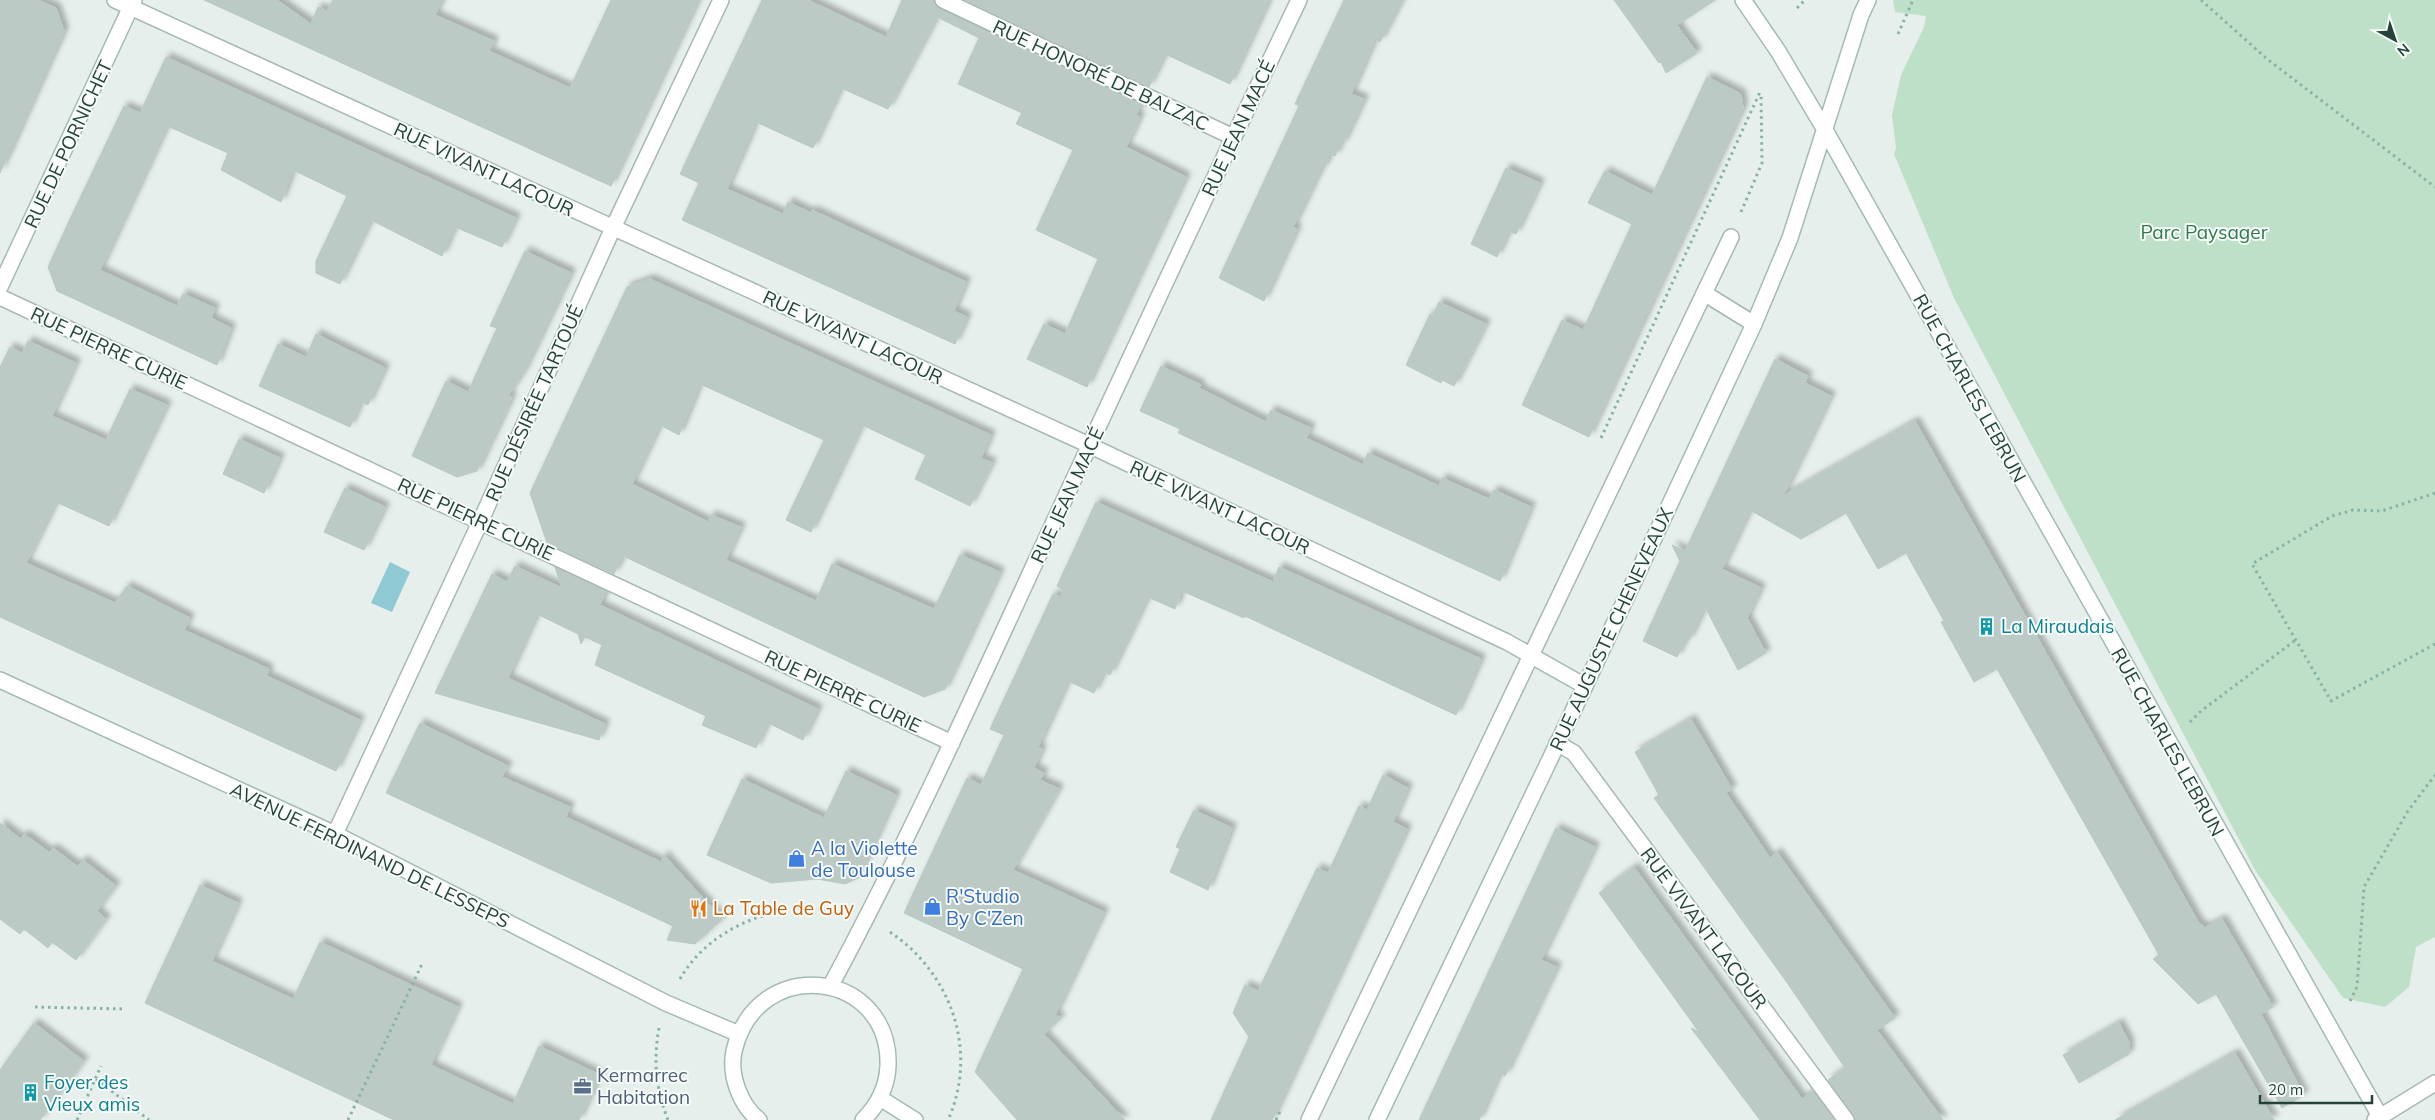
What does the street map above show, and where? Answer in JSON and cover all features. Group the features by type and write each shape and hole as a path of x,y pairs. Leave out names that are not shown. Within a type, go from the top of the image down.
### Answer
{"street":[{"name":"RUE VIVANT LACOUR","path":"115,0 133,4 613,228 1089,446 1530,655 1585,686"},
{"name":"RUE DÉSIRÉE TARTOUÉ","path":"334,834 481,520 613,228 721,0"},
{"name":"RUE HONORÉ DE BALZAC","path":"943,0 1233,137"},
{"name":"RUE JEAN MACÉ","path":"830,987 867,918 952,743 1233,137 1299,0"},
{"name":"RUE CHARLES LEBRUN","path":"1743,0 1778,51 1825,130 2379,1119"},
{"name":"RUE AUGUSTE CHENEVEAUX","path":"1377,1120 1585,686 1754,324 1786,250 1861,15 1868,0"},
{"name":"RUE DE PORNICHET","path":"0,287 133,4"},
{"path":"1309,1120 1731,237"},
{"path":"1704,293 1754,324"},
{"name":"RUE PIERRE CURIE","path":"0,296 481,520 952,743"},
{"name":"AVENUE FERDINAND DE LESSEPS","path":"0,680 334,834 666,1003 738,1034"},
{"name":"RUE VIVANT LACOUR","path":"1557,743 1574,753 1846,1120"},
{"path":"759,1120 741,1098 734,1078 733,1057 738,1034 750,1015 766,999 786,989 808,985 830,987 852,996 870,1011 882,1030 888,1053 888,1076 880,1098 863,1120"},
{"path":"2379,1119 2435,1083"},
{"path":"880,1098 915,1120"}],"path":[{"path":"1797,8 1804,0"},
{"path":"1898,34 1913,0"},
{"path":"2201,0 2267,59 2435,187"},
{"path":"1599,443 1761,90 1762,163 1731,237"},
{"path":"2435,493 2382,510 2353,510 2332,516 2252,564 2297,639 2331,701 2435,644"},
{"path":"2201,711 2297,639"},
{"path":"2350,1001 2357,987 2364,887 2408,811 2435,775"},
{"path":"348,1120 422,962"},
{"path":"34,1007 126,1010"},
{"path":"77,1120 101,1066"},
{"path":"96,1079 149,1120"}],"green space":[{"name":"Parc Paysager","path":"1893,0 2435,0 2435,937 2416,947 2409,987 2385,1007 2343,998 2255,870 1954,298 1894,154 1896,148 1892,115 1901,75 1924,27 1926,16 1895,12"}],"water":[{"path":"390,562 410,572 392,612 371,603"}],"building":[{"path":"0,0 38,0 56,8 64,31 0,173"},
{"path":"204,0 277,0 311,24 318,7 327,11 333,0 442,0 435,15 494,41 489,51 570,88 611,0 698,0 611,186"},
{"path":"762,0 808,0 886,37 902,0 934,0 939,8 1141,104 1136,115 1140,117 1126,147 1186,177 1087,387 1027,359 1044,324 1065,334 1098,259 1036,230 1073,150 1016,124 1022,113 958,84 979,38 937,17 888,109 841,88 813,148 756,122 727,189 783,214 788,202 811,213 812,210 966,282 954,311 967,317 955,344 682,220 699,183 680,174"},
{"path":"965,0 1269,0 1230,84 1165,54 1149,87"},
{"path":"1344,0 1402,0 1380,42 1375,39 1351,94 1364,99 1343,144 1341,143 1335,156 1330,154 1324,168 1322,167 1293,227 1297,229 1264,301 1219,278 1299,106 1295,104"},
{"path":"1614,0 1715,0 1677,25 1697,53 1666,73 1661,62 1659,63"},
{"path":"166,57 516,218 502,247 455,227 442,256 371,220 340,284 316,273 316,261 347,196 293,170 281,202 221,170 228,153 167,126 100,270 177,306 183,294 215,308 211,318 231,328 217,365 57,291 48,267 70,219 124,106 140,113"},
{"path":"1707,77 1741,94 1743,108 1589,437 1522,405 1562,320 1583,330 1632,224 1588,203 1605,171 1652,195"},
{"path":"1506,168 1540,183 1516,234 1509,231 1497,257 1471,244"},
{"path":"525,251 571,273 524,371 508,396 512,397 477,471 457,477 412,456 446,381 468,392 497,328 490,326"},
{"path":"650,279 991,435 981,458 992,463 970,506 915,479 926,455 862,425 811,532 786,520 824,440 700,384 679,435 660,425 632,484 708,522 711,515 741,527 726,560 816,601 832,564 934,609 960,555 1000,572 945,689 924,697 623,556 614,574 547,543 530,493 627,287"},
{"path":"1439,302 1486,324 1454,386 1442,380 1441,383 1406,365 1430,314 1433,316"},
{"path":"316,334 385,368 368,405 361,402 350,427 259,386 278,344 306,357"},
{"path":"28,341 76,363 52,416 106,440 130,389 167,405 109,526 56,502 26,563 115,603 127,586 190,618 184,630 269,669 267,676 360,720 336,771 0,617 0,367 10,347 22,353"},
{"path":"1775,359 1808,376 1805,383 1831,396 1783,496 1915,421 2200,925 2202,924 2204,928 2222,919 2246,960 2273,1007 2261,1014 2304,1095 2282,1108 2216,994 2198,1004 2153,959 2159,955 1997,669 1974,682 1941,622 1944,621 1906,553 1878,569 1846,513 1801,539 1750,510 1722,569 1761,588 1747,618 1766,653 1738,670 1705,607 1689,640 1686,639 1677,657 1643,641 1680,561 1672,545 1685,551"},
{"path":"1161,366 1201,385 1199,388 1266,422 1271,410 1311,428 1306,438 1363,465 1368,453 1439,486 1442,478 1489,499 1494,490 1531,507 1500,581 1178,433 1180,429 1140,411"},
{"path":"239,439 280,458 264,493 223,474"},
{"path":"345,488 385,507 364,550 324,532"},
{"path":"1096,502 1273,582 1279,567 1481,659 1456,715 1245,616 1244,618 1182,591 1175,609 1148,597 1110,675 1104,672 1094,693 1068,681 1038,747 1042,749 1034,768 1044,773 1040,780 1059,789 1013,870 1104,912 1055,1015 1061,1018 1044,1034 1125,1120 1017,1120 975,1072 1023,969 904,913 967,778 981,785 1004,735 990,729 1053,594 1060,597 1064,591 1057,586"},
{"path":"515,566 562,588 555,567 606,591 600,605 818,709 803,740 768,723 756,748 702,725 706,716 595,665 602,645 585,637 581,644 578,634 537,614 508,678 605,724 599,740 435,693 492,574 507,582"},
{"path":"1691,719 1732,789 1726,793 1770,858 1777,852 1895,1018 1877,1030 1943,1120 1855,1120 1828,1080 1845,1068 1788,984 1654,798 1659,795 1635,752"},
{"path":"420,723 508,766 502,777 570,807 566,817 661,862 664,855 722,919 695,944 667,940 673,926 386,793"},
{"path":"846,771 896,795 858,878 845,884 817,879 771,883 707,855 742,779 824,818"},
{"path":"1383,775 1408,788 1393,822 1407,829 1272,1120 1211,1120 1249,1037 1233,1013 1245,985 1258,991 1317,868 1328,873 1359,806 1367,810"},
{"path":"1194,810 1232,828 1208,890 1170,872 1180,849 1176,847"},
{"path":"0,823 21,839 24,834 49,852 53,848 77,866 83,860 116,886 97,911 106,919 76,960 52,942 48,948 24,929 20,934 0,919"},
{"path":"1556,828 1595,847 1541,960 1557,967 1505,1076 1500,1073 1479,1120 1419,1120"},
{"path":"1634,867 1802,1099 1813,1091 1834,1120 1760,1120 1691,1028 1699,1032 1599,893"},
{"path":"200,885 238,903 212,961 293,999 320,942 458,1007 431,1065 513,1104 539,1046 600,1075 579,1120 394,1120 145,1003"},
{"name":"Foyer des Vieux amis","path":"34,1023 84,1061 40,1120 0,1120 0,1070"},
{"path":"2119,1023 2129,1042 2129,1054 2079,1083 2063,1055"},
{"path":"2235,1053 2274,1120 2115,1120"}],"place":[{"name":"La Miraudais","path":"1987,626"},
{"name":"A la Violette de Toulouse","path":"797,859"},
{"name":"R'Studio By C'Zen","path":"932,907"},
{"name":"La Table de Guy","path":"699,908"},
{"name":"Kermarrec Habitation","path":"583,1086"},
{"name":"Foyer des Vieux amis","path":"30,1093"}]}
